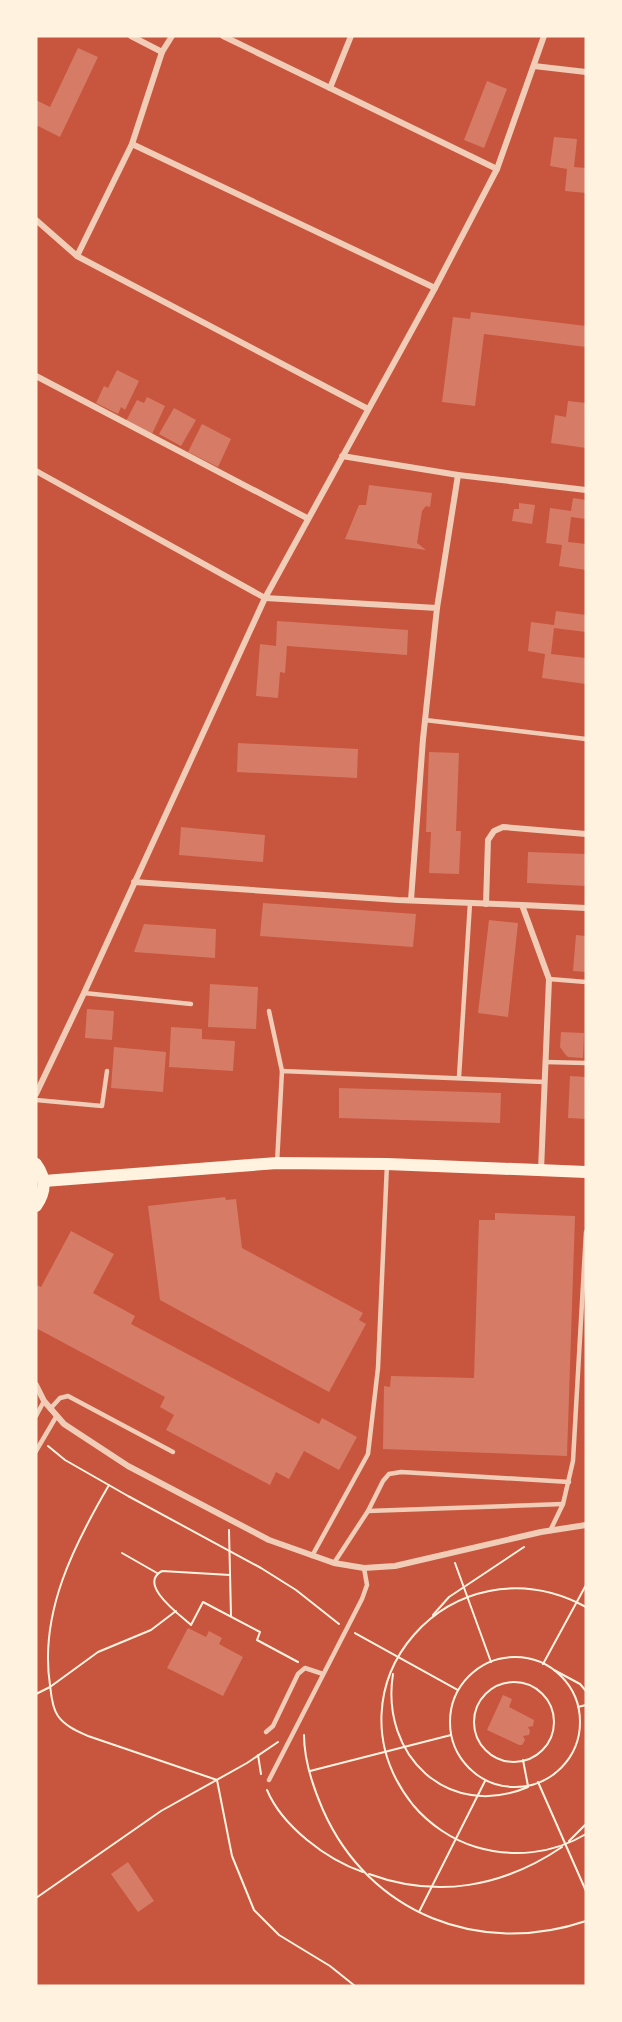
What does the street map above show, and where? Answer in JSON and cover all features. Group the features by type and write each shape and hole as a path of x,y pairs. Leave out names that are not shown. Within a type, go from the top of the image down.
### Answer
{"main road":[{"path":"44,1180 277,1163 387,1164 586,1172"},
{"path":"36,1164 44,1180 42,1196 36,1206"}],"street":[{"path":"131,36 162,52"},
{"path":"77,256 132,144 162,52 172,36"},
{"path":"223,36 497,169"},
{"path":"330,87 351,36"},
{"path":"36,1094 265,598 435,288 497,169 544,36"},
{"path":"534,66 586,72"},
{"path":"132,144 435,288"},
{"path":"36,220 77,256 368,409"},
{"path":"36,376 307,518"},
{"path":"342,456 458,475 586,490"},
{"path":"36,471 265,598 437,608"},
{"path":"411,900 423,739 437,608 458,475"},
{"path":"486,904 488,840 494,831 503,827 586,834"},
{"path":"134,882 411,900 586,908"},
{"path":"522,905 549,980 541,1170"},
{"path":"36,1385 56,1417 80,1436 116,1459 229,1521 269,1540 334,1563 364,1568 407,1563 586,1525"}],"lane":[{"path":"425,720 586,739"},
{"path":"459,1077 470,903"},
{"path":"549,980 586,982"},
{"path":"84,993 191,1004"},
{"path":"268,1011 282,1071 277,1163"},
{"path":"545,1062 586,1063"},
{"path":"36,1100 102,1106 107,1071"},
{"path":"282,1071 544,1082"},
{"path":"312,1556 368,1454 378,1368 387,1164"},
{"path":"550,1531 563,1504 573,1461 586,1232"},
{"path":"50,1409 60,1398 68,1396 174,1452"},
{"path":"36,1416 44,1401"},
{"path":"36,1452 56,1417"},
{"path":"334,1563 389,1474 401,1472 569,1482"},
{"path":"368,1511 563,1504"},
{"path":"269,1780 359,1606 367,1585 364,1568"},
{"path":"266,1732 273,1726 298,1674 305,1668 323,1674"}],"path":[{"path":"42,1442 65,1460 296,1590 347,1629 458,1690"},
{"path":"108,1485 68,1565 54,1606 48,1642 48,1671 57,1714 69,1727 88,1736 217,1780"},
{"path":"229,1521 231,1616"},
{"path":"525,1547 449,1597 406,1644 398,1657 386,1692 382,1718 386,1752 398,1783 407,1797 429,1821 471,1846 502,1853 534,1852 566,1844 586,1824"},
{"path":"451,1552 491,1662"},
{"path":"122,1553 157,1573"},
{"path":"230,1575 162,1571 157,1573 154,1587 159,1595 190,1625 203,1602 260,1632 257,1640 311,1669"},
{"path":"543,1664 586,1585"},
{"path":"427,1621 439,1611 466,1597 497,1589 529,1588 561,1595 586,1607"},
{"path":"36,1694 50,1687 99,1652 144,1633 176,1611"},
{"path":"539,1782 528,1786 501,1786 485,1780 464,1762 451,1735 451,1709 458,1690 474,1672 491,1662 523,1658 549,1667 580,1684 586,1690"},
{"path":"394,1667 390,1697 393,1715 404,1748 422,1770 438,1783 457,1792 477,1797 497,1797 539,1782 560,1770 573,1752 579,1732 578,1707 565,1682 549,1667"},
{"path":"515,1682 539,1691 548,1701 553,1713 554,1726 550,1739 543,1750 532,1758 524,1760 507,1761 494,1757 484,1749 477,1737 474,1724 475,1711 481,1699 490,1690 502,1684 515,1682"},
{"path":"578,1707 586,1705"},
{"path":"304,1712 304,1740 310,1771 317,1797 330,1827 351,1858 375,1883 400,1902 431,1918 467,1930 501,1935 532,1934 566,1928 586,1921"},
{"path":"36,1898 161,1811 217,1780 295,1730"},
{"path":"310,1771 451,1735"},
{"path":"258,1755 262,1776"},
{"path":"524,1760 528,1786"},
{"path":"217,1780 232,1856 254,1910 279,1935 330,1966 355,1986"},
{"path":"419,1912 485,1780"},
{"path":"539,1782 586,1891"},
{"path":"266,1786 282,1815 312,1844 332,1857 388,1881 431,1887 472,1886 539,1863 566,1844 586,1834"}],"building":[{"path":"78,48 98,57 60,137 36,125 36,100 50,107"},
{"path":"487,81 507,89 484,148 464,140"},
{"path":"554,137 577,139 574,167 586,168 586,193 565,191 567,169 550,166"},
{"path":"471,312 586,326 586,347 484,334 475,406 442,402 453,317 470,319"},
{"path":"117,370 139,381 125,410 121,407 118,414 96,403 104,386 108,388"},
{"path":"147,397 165,406 152,434 126,421 137,400 144,403"},
{"path":"568,401 586,403 586,448 551,443 555,415 566,417"},
{"path":"174,408 196,420 181,446 159,434"},
{"path":"202,424 231,439 218,467 188,452"},
{"path":"369,485 432,493 430,507 426,506 422,511 417,543 426,550 345,539 359,505 366,505"},
{"path":"573,498 586,500 586,519 571,517 568,542 586,544 586,570 559,566 562,545 546,543 550,508 571,511"},
{"path":"519,503 535,505 532,524 512,521 514,509 519,509"},
{"path":"556,611 586,615 586,632 554,628 551,654 586,658 586,684 542,678 545,654 528,651 531,622 554,625"},
{"path":"277,621 408,630 407,655 287,646 285,673 280,672 278,698 256,696 260,644 276,646"},
{"path":"238,743 358,749 357,778 237,772"},
{"path":"429,752 459,753 456,831 461,831 459,874 429,873 431,832 426,832"},
{"path":"181,827 265,835 263,862 179,855"},
{"path":"528,852 586,854 586,886 527,883"},
{"path":"263,903 416,914 413,947 260,936"},
{"path":"489,920 518,923 508,1017 478,1013"},
{"path":"144,924 216,929 215,958 134,952"},
{"path":"576,935 586,936 586,972 573,971"},
{"path":"210,984 258,987 256,1029 208,1027"},
{"path":"87,1009 114,1011 112,1040 85,1038"},
{"path":"171,1027 202,1029 202,1039 235,1041 233,1071 169,1067"},
{"path":"561,1032 584,1033 583,1058 568,1057 565,1054 560,1047"},
{"path":"114,1047 166,1052 163,1092 111,1088"},
{"path":"570,1076 586,1077 586,1119 568,1118"},
{"path":"339,1088 501,1093 500,1123 339,1118"},
{"path":"225,1197 226,1200 236,1199 242,1248 363,1313 359,1320 366,1324 329,1392 160,1300 148,1206"},
{"path":"495,1213 575,1216 567,1456 383,1449 384,1386 390,1387 391,1376 474,1378 479,1220 495,1220"},
{"path":"71,1231 114,1254 93,1293 135,1316 131,1324 319,1424 322,1418 357,1437 339,1470 304,1451 289,1479 276,1472 270,1485 166,1430 174,1415 160,1407 165,1397 36,1328 36,1285 41,1287"},
{"path":"188,1628 206,1637 209,1631 222,1638 219,1644 243,1657 223,1696 167,1668"},
{"path":"503,1695 512,1699 509,1707 534,1720 533,1726 528,1727 529,1735 523,1736 525,1740 522,1745 487,1730"},
{"path":"128,1862 154,1901 138,1912 111,1874"}]}
